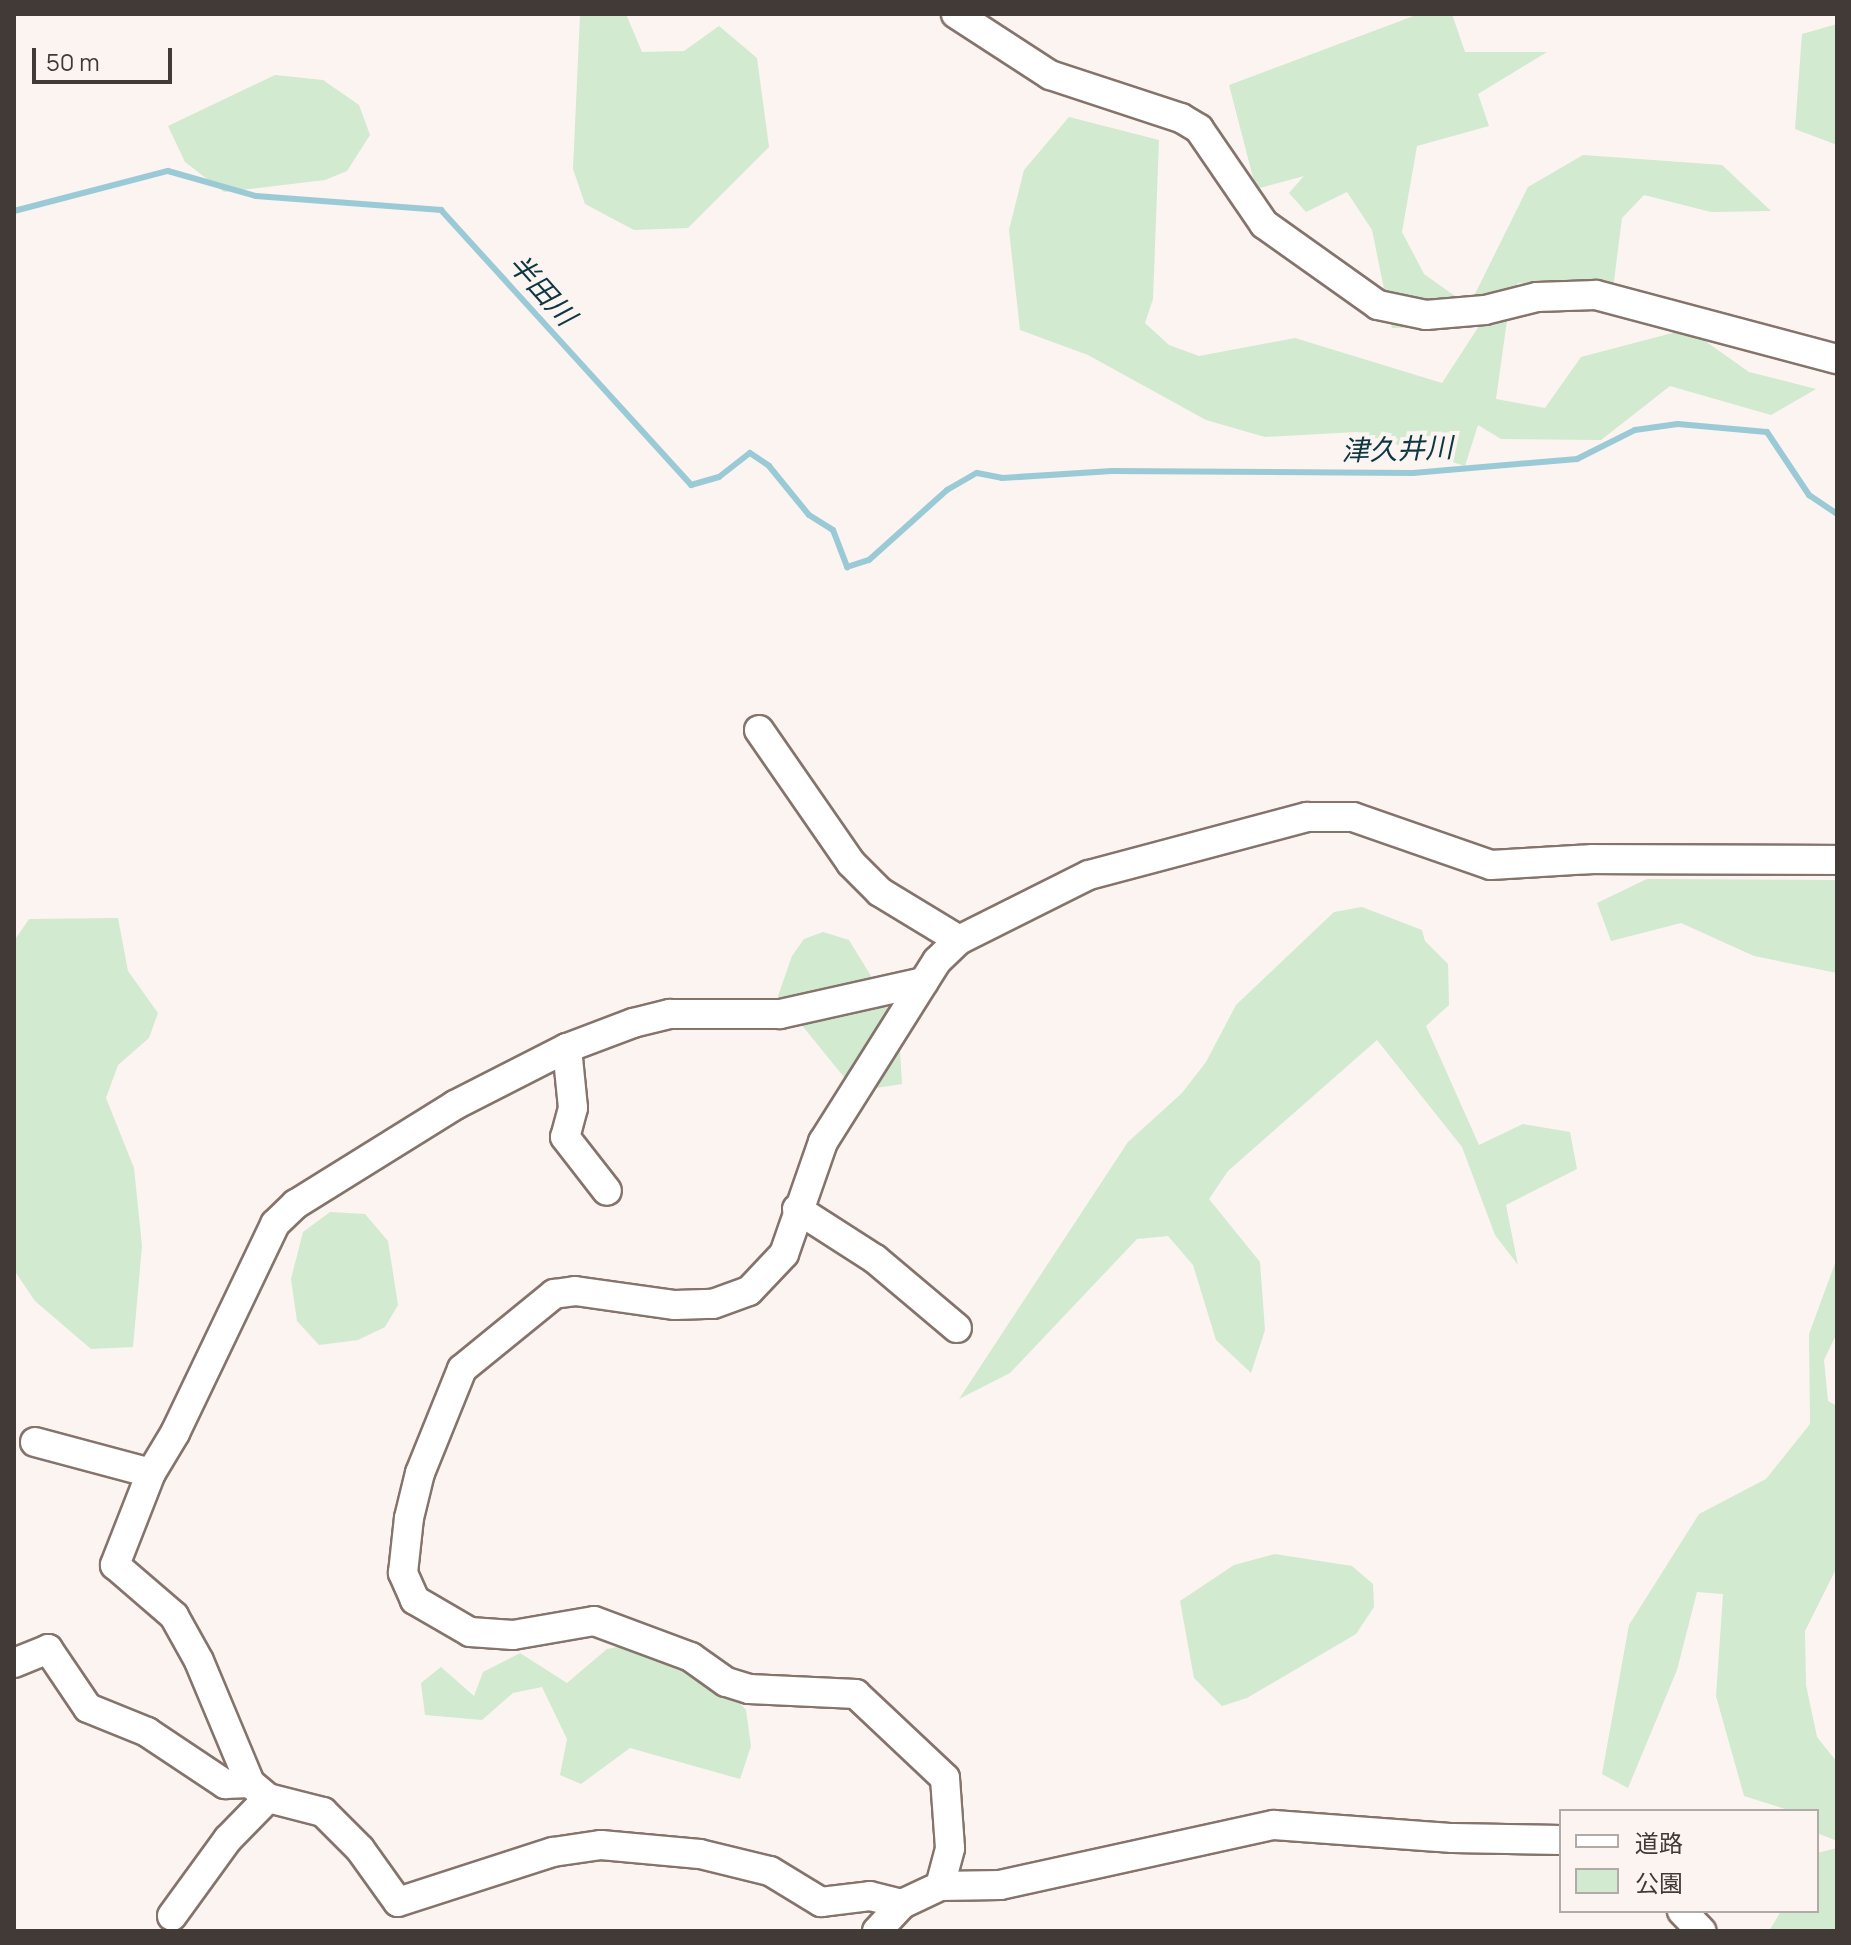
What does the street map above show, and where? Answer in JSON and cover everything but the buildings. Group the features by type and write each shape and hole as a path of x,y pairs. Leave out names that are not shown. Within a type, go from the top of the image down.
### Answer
{"street":[{"path":"956,14 1050,75 1181,118 1199,129 1264,224 1378,305 1426,315 1485,310 1537,297 1596,295 1837,359"},
{"path":"759,730 851,863 913,915 959,940"},
{"path":"940,1886 950,1848 945,1778 856,1694 749,1689 726,1682 678,1651 594,1621 513,1635 470,1632 415,1600 405,1585 404,1546 420,1473 462,1369 554,1294 575,1291 675,1305 713,1304 749,1291 784,1254 797,1209 823,1142 923,982 959,940 1089,875 1307,817 1353,817 1491,865 1593,859 1837,860"},
{"path":"259,1790 199,1661 174,1616 115,1565 151,1473 175,1433 275,1224 296,1204 404,1134 567,1048 670,1014 780,1014 923,982"},
{"path":"567,1048 573,1108 565,1137 607,1191"},
{"path":"797,1209 875,1259 957,1328"},
{"path":"35,1442 151,1473"},
{"path":"14,1663 48,1649 88,1708 147,1732 225,1784 259,1790 323,1812 360,1849 398,1902 553,1852 601,1845 700,1854 770,1871 821,1902 870,1896 902,1904"},
{"path":"172,1916 259,1790"},
{"path":"877,1931 902,1904 940,1886 1000,1885 1274,1825 1559,1840"},
{"path":"1684,1913 1701,1931"}],"green space":[{"path":"626,14 642,52 684,51 719,26 757,58 769,147 688,228 634,230 585,204 573,169 580,15"},
{"path":"1419,14 1452,14 1465,52 1547,52 1478,94 1489,126 1417,146 1402,232 1424,274 1469,306 1528,187 1583,155 1722,165 1771,211 1711,212 1644,195 1622,218 1613,289 1518,283 1510,299 1496,399 1545,408 1581,357 1676,332 1698,336 1749,372 1816,389 1771,415 1670,386 1601,440 1501,439 1478,425 1465,466 1357,432 1265,437 1206,420 1088,355 1020,330 1009,230 1024,170 1069,117 1159,140 1153,299 1145,323 1169,345 1199,356 1295,338 1442,383 1479,326 1392,328 1372,230 1347,192 1306,212 1289,193 1304,176 1256,189 1229,85"},
{"path":"1837,24 1837,145 1795,129 1802,34"},
{"path":"275,75 323,80 359,105 370,135 347,171 325,180 224,192 185,162 168,126"},
{"path":"1647,879 1837,880 1837,973 1754,956 1681,923 1611,941 1597,903"},
{"path":"1362,907 1422,930 1425,941 1448,964 1449,1005 1426,1026 1479,1145 1523,1124 1570,1132 1577,1169 1506,1205 1518,1265 1495,1235 1462,1147 1377,1040 1228,1171 1209,1199 1260,1262 1265,1330 1251,1373 1216,1340 1193,1265 1168,1236 1137,1239 1010,1373 959,1399 1128,1142 1182,1093 1206,1062 1236,1005 1334,912"},
{"path":"118,918 128,971 158,1013 149,1038 118,1065 106,1098 134,1168 142,1246 133,1347 91,1349 35,1301 14,1270 14,941 29,919"},
{"path":"823,932 849,940 874,981 899,1032 902,1084 876,1088 844,1077 778,996 792,956 804,939"},
{"path":"330,1212 365,1214 388,1241 398,1305 385,1327 358,1340 319,1345 297,1321 291,1279 303,1232"},
{"path":"1837,1258 1837,1333 1824,1360 1828,1401 1837,1406 1837,1567 1805,1631 1806,1685 1817,1737 1837,1762 1837,1841 1819,1834 1819,1809 1786,1809 1744,1796 1716,1696 1723,1594 1697,1592 1677,1670 1628,1788 1602,1774 1629,1625 1699,1514 1766,1479 1810,1424 1809,1334"},
{"path":"1275,1554 1352,1566 1373,1584 1374,1607 1356,1634 1247,1698 1222,1706 1194,1678 1180,1601 1234,1565"},
{"path":"633,1644 718,1679 746,1710 751,1746 740,1779 630,1748 581,1784 560,1775 567,1739 542,1687 513,1693 482,1720 425,1715 421,1683 441,1667 474,1696 483,1672 520,1653 567,1683 607,1649"},
{"path":"1837,1848 1837,1931 1769,1931 1780,1913 1819,1913 1819,1852"}],"waterway":[{"name":"半田川","path":"14,211 168,171 256,196 441,210 691,485 719,477 750,453 769,466 809,515 833,530 847,567 869,560 947,490 977,473 1002,478 1112,471 1413,473 1577,459 1635,430 1678,424 1767,432 1809,495 1837,514"}],"water label":[{"name":"津久井川","path":"1397,448"}]}
